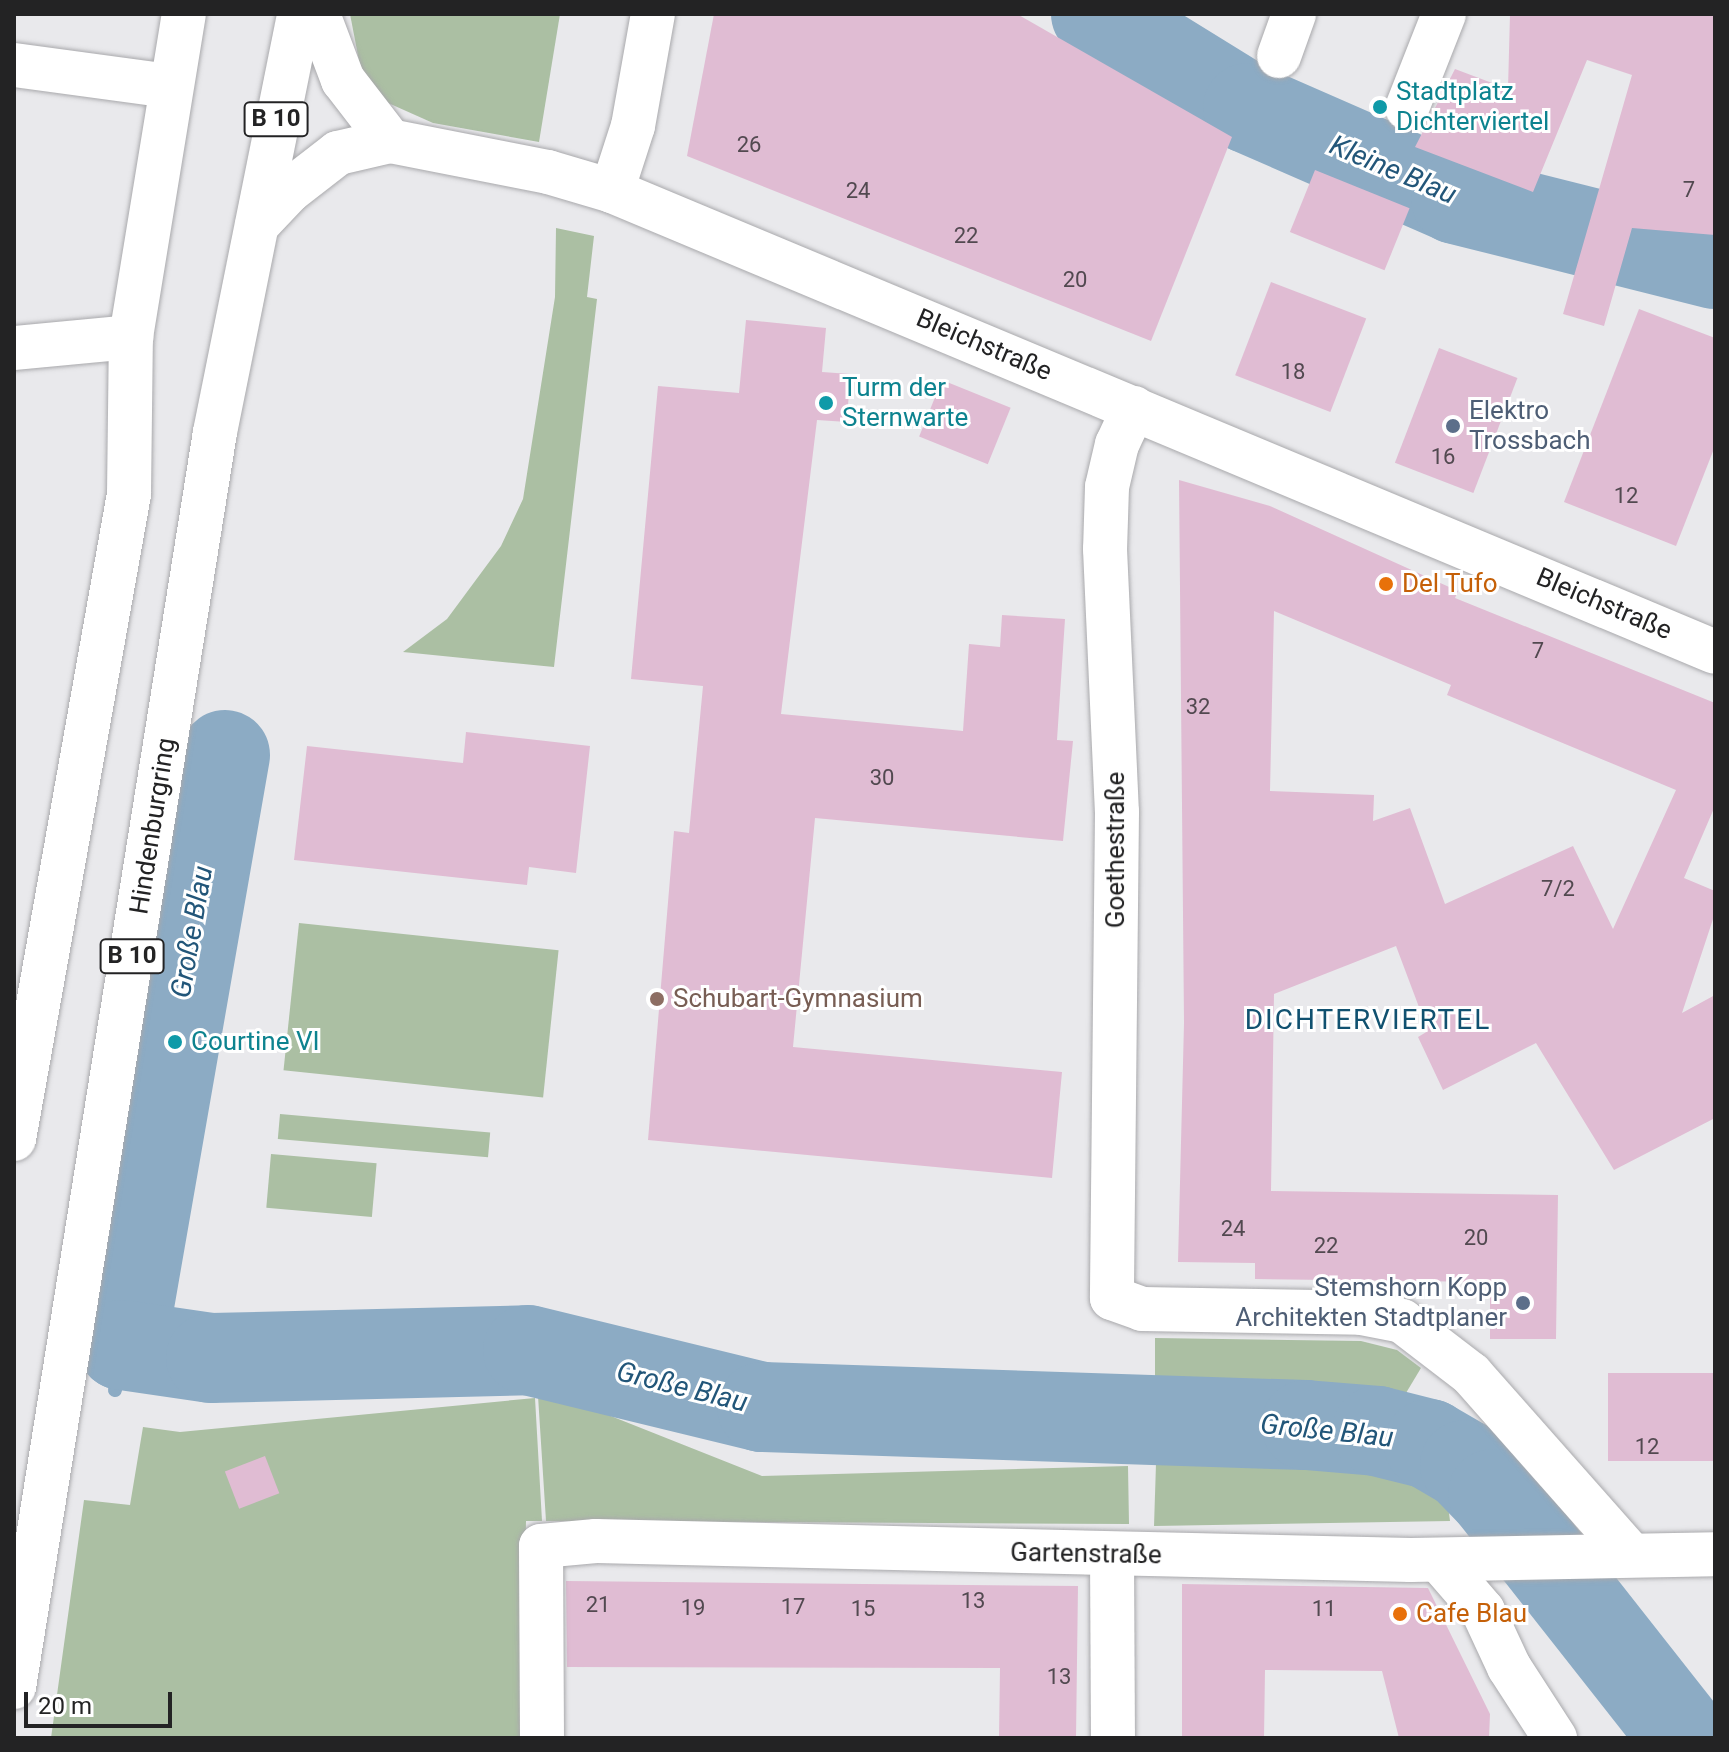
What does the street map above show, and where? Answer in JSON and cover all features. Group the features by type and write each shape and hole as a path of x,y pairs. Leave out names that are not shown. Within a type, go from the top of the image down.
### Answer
{"main road":[{"path":"14,1139 129,494 131,337 181,14"},
{"name":"Hindenburgring","path":"14,1687 215,432 299,14"},
{"path":"318,14 343,80 390,141"},
{"path":"612,191 633,126 653,14"},
{"path":"1279,56 1294,14"},
{"path":"1407,108 1444,14"},
{"path":"14,65 170,86"},
{"name":"Bleichstraße","path":"257,225 289,191 338,153 390,141 548,172 612,191 1715,652"},
{"path":"14,348 131,337"},
{"name":"Goethestraße","path":"1134,408 1117,444 1107,487 1105,549 1117,812 1112,1298 1142,1309 1361,1313 1402,1321 1471,1374 1616,1555"},
{"name":"Gartenstraße","path":"542,1738 541,1546 596,1541 1454,1560 1715,1554"},
{"path":"1112,1554 1113,1738"},
{"path":"1454,1560 1483,1611 1509,1667 1555,1738"}],"green space":[{"path":"350,14 560,14 539,142 433,123 377,98 360,66"},
{"path":"556,228 594,236 587,297 597,299 554,667 403,652 447,619 501,546 523,499 555,297"},
{"path":"299,923 559,950 543,1097 284,1070"},
{"path":"280,1114 490,1132 488,1157 278,1139"},
{"path":"271,1154 377,1163 372,1217 266,1208"},
{"path":"1155,1338 1361,1341 1397,1350 1421,1368 1406,1393 1155,1387"},
{"path":"538,1396 578,1403 762,1476 1128,1466 1129,1524 546,1521"},
{"path":"535,1398 542,1521 526,1521 522,1738 51,1738 84,1500 130,1505 143,1427 180,1432"},
{"path":"1294,1461 1403,1473 1446,1490 1450,1521 1154,1526 1156,1464"}],"building":[{"path":"714,14 1017,14 1232,137 1151,341 687,156"},
{"path":"1510,14 1715,14 1715,235 1632,228 1604,326 1563,314 1632,75 1587,60 1533,192 1415,147 1455,69 1508,89"},
{"path":"1315,170 1410,208 1384,270 1290,232"},
{"path":"1271,282 1366,319 1330,412 1235,375"},
{"path":"1639,309 1715,338 1715,446 1676,546 1564,502"},
{"path":"746,320 826,328 822,372 850,374 847,422 817,420 781,714 963,731 969,644 1000,647 1002,615 1065,619 1057,740 1073,741 1063,841 815,818 793,1047 1062,1072 1052,1178 648,1140 674,831 689,833 703,686 631,679 658,386 739,393"},
{"path":"1439,348 1517,378 1473,493 1395,463"},
{"path":"942,380 1011,408 988,464 919,437"},
{"path":"1179,480 1270,506 1458,591 1455,598 1715,703 1715,806 1684,878 1715,891 1715,913 1682,1013 1715,995 1715,1118 1614,1170 1536,1043 1443,1090 1418,1037 1428,1031 1396,946 1274,994 1271,1191 1558,1195 1556,1339 1490,1339 1490,1282 1255,1279 1255,1263 1178,1262 1184,1023","holes":["1274,611 1451,685 1447,695 1676,790 1613,929 1573,846 1445,904 1410,808 1373,821 1374,795 1270,791"]},
{"path":"466,732 590,746 576,873 529,867 527,885 294,860 307,746 463,763"},
{"path":"1608,1373 1715,1373 1715,1461 1608,1461"},
{"path":"265,1456 279,1493 239,1509 225,1471"},
{"path":"566,1581 1078,1586 1076,1738 999,1738 1000,1668 567,1667"},
{"path":"1182,1584 1428,1588 1490,1714 1489,1738 1399,1738 1382,1671 1265,1670 1264,1738 1182,1738"}],"waterway":[{"name":"Kleine Blau","path":"1096,14 1248,108 1456,199 1715,264"},
{"name":"Große Blau","path":"225,755 122,1345 211,1358 528,1350 762,1407 1306,1425 1377,1431 1429,1444 1465,1465 1493,1494 1685,1738"},
{"path":"115,1390 122,1345"}],"place":[{"name":"Stadtplatz Dichterviertel","path":"1380,107"},
{"name":"Turm der Sternwarte","path":"826,403"},
{"name":"Elektro Trossbach","path":"1453,426"},
{"name":"Del Tufo","path":"1386,584"},
{"name":"Schubart-Gymnasium","path":"657,999"},
{"name":"Courtine VI","path":"175,1042"},
{"name":"Stemshorn Kopp Architekten Stadtplaner","path":"1523,1303"},
{"name":"Cafe Blau","path":"1400,1614"}],"district":[{"name":"DICHTERVIERTEL","path":"1368,1020"}]}
